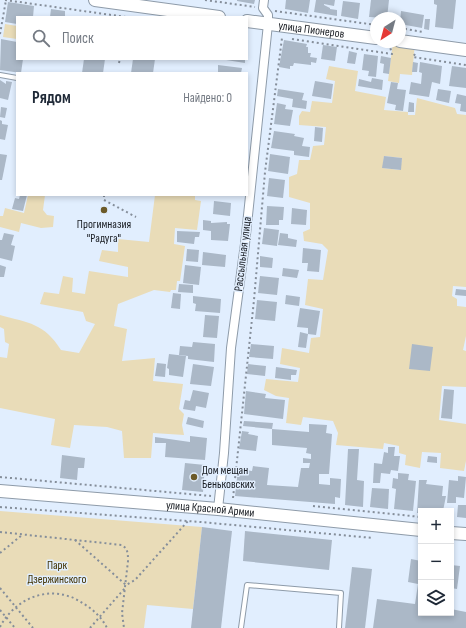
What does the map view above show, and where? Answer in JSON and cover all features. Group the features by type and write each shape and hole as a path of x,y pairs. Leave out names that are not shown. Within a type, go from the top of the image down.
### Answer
{"main road":[{"path":"95,0 212,16"},
{"name":"улица Пионеров","path":"248,21 370,37"},
{"path":"406,42 466,50"},
{"name":"улица Красной Армии","path":"0,491 418,530"},
{"path":"454,533 466,534"}],"street":[{"name":"Рассыльная улица","path":"218,510 224,453 231,348 245,244 268,24 268,15 264,4"}],"lane":[{"path":"0,75 16,78"},
{"path":"241,628 247,584 341,593 339,628"}],"path":[{"path":"0,34 6,0 118,16"},
{"path":"205,0 264,4 370,24"},
{"path":"232,498 254,300 265,172 282,38"},
{"path":"104,196 104,200 136,216"},
{"path":"0,507 188,521 375,538"},
{"path":"90,628 126,586 135,580 188,521"},
{"path":"0,532 122,544 126,547 128,553 126,586 122,613 124,628"},
{"path":"0,553 23,534"},
{"path":"74,540 126,586"},
{"path":"0,588 33,628"},
{"path":"0,627 6,617 31,597 43,594 54,594 68,596 86,606 100,617 108,628"},
{"path":"0,610 14,628"}],"green space":[{"path":"5,24 16,26 16,39 3,37"},
{"path":"406,43 415,43 412,75 400,74 399,83 388,81 392,48 406,48"},
{"path":"329,66 358,71 355,91 386,97 384,110 408,112 408,115 415,115 417,98 455,108 457,114 466,115 466,287 453,286 452,296 457,299 457,306 466,307 466,336 463,350 466,351 466,387 442,386 439,420 466,424 466,461 464,471 440,468 441,453 422,452 420,468 405,465 406,455 399,453 399,446 384,443 383,449 336,445 338,433 333,421 303,417 301,425 286,423 289,398 276,396 264,390 266,379 298,382 300,368 280,364 282,348 309,353 311,338 320,337 323,309 305,305 308,279 323,280 328,250 322,244 304,241 303,232 310,229 310,203 289,197 289,177 297,174 299,160 310,160 313,146 324,145 326,127 299,125 299,116 302,111 310,112 312,101 332,103 335,81 326,79","holes":["384,156 402,158 400,170 383,168"]},
{"path":"28,196 45,196 43,210 47,215 54,216 53,227 41,228 21,223 19,232 0,227 0,216 3,216 5,208 24,213"},
{"path":"155,196 195,196 195,200 201,201 197,230 175,228 174,244 185,246 180,281 177,281 176,290 171,290 170,292 154,290 118,304 114,326 127,329 122,361 155,358 153,381 183,384 179,409 184,414 182,425 184,435 153,433 151,458 124,458 122,431 107,427 74,425 70,448 51,445 55,419 0,408 0,357 7,358 9,344 5,342 4,329 0,327 0,315 35,325 48,334 61,350 79,353 95,324 86,321 83,312 40,304 44,292 59,294 63,276 73,278 72,292 85,294 89,271 128,277 128,267 99,261 102,250 118,252 118,239 149,242"},
{"name":"Парк Дзержинского","path":"0,511 202,527 193,609 147,605 144,628 0,628"}],"building":[{"path":"237,0 255,0 254,4"},
{"path":"286,0 310,0 308,13 285,9"},
{"path":"316,0 335,0 334,6 324,5 330,9 337,10 337,16 314,12"},
{"path":"371,0 389,0 388,12 370,12 369,17"},
{"path":"434,0 456,0 453,29 435,27 437,5 434,4"},
{"path":"343,1 360,3 358,19 341,16"},
{"path":"8,2 34,6 33,16 16,16 16,24 5,22"},
{"path":"51,9 65,11 65,16 50,16"},
{"path":"401,11 424,15 422,28 406,25 406,12"},
{"path":"425,19 430,19 429,30 424,29"},
{"path":"1,39 16,42 16,60 23,60 21,72 0,70"},
{"path":"284,40 307,44 306,47 308,47 308,53 311,53 310,57 317,58 316,63 311,62 311,65 294,63 293,66 290,66 290,69 279,67"},
{"path":"323,45 337,47 335,61 321,59"},
{"path":"349,51 357,53 355,64 347,63"},
{"path":"364,54 378,56 376,77 368,76 369,71 362,70"},
{"path":"381,56 391,58 389,74 383,73 384,64 380,63"},
{"path":"84,60 105,60 103,72 82,72"},
{"path":"133,60 155,60 153,72 131,72"},
{"path":"226,60 245,60 245,63"},
{"path":"413,62 418,63 417,72 412,72"},
{"path":"420,62 442,66 440,84 432,82 429,97 409,94 411,82 421,84 422,73 419,72"},
{"path":"218,65 242,68 241,72 218,72"},
{"path":"452,66 466,68 466,88 449,86"},
{"path":"372,78 383,80 382,90 358,86 359,79 371,82"},
{"path":"0,80 6,84 6,81 12,82 8,100 0,98"},
{"path":"315,81 333,84 331,99 312,96"},
{"path":"391,82 398,83 397,89 406,90 403,111 395,110 396,105 387,103"},
{"path":"278,89 304,93 302,100 307,101 306,109 292,107 293,99 277,96"},
{"path":"438,89 451,91 449,103 436,100"},
{"path":"457,94 466,96 466,112 460,111 461,104 455,103"},
{"path":"409,102 414,103 414,112 408,112"},
{"path":"277,103 286,105 285,109 293,110 290,126 274,124"},
{"path":"1,107 7,108 5,118 0,117"},
{"path":"0,120 2,121 2,124 8,125 5,140 0,139"},
{"path":"315,127 323,128 322,142 314,141"},
{"path":"274,131 295,134 294,136 304,138 302,146 310,147 309,157 294,155 294,151 271,148"},
{"path":"0,154 7,155 2,180 0,180"},
{"path":"270,154 290,157 288,174 268,171"},
{"path":"384,156 402,158 401,170 382,168"},
{"path":"269,178 285,180 283,198 267,196"},
{"path":"20,196 27,196 23,211 12,209 15,198 19,199"},
{"path":"214,201 231,203 230,216 213,214"},
{"path":"267,206 284,207 283,220 279,220 279,225 266,225"},
{"path":"292,208 307,210 306,225 291,224"},
{"path":"203,220 211,221 211,223 227,222 227,224 230,224 228,241 211,240 211,231 203,230"},
{"path":"264,228 279,230 277,246 262,244"},
{"path":"177,231 200,232 199,237 195,237 194,244 177,242"},
{"path":"4,233 14,235 11,245 15,246 12,261 0,258 0,240 2,240"},
{"path":"280,233 288,234 288,238 297,240 296,247 278,245"},
{"path":"303,248 321,250 319,272 307,271 308,263 302,263"},
{"path":"187,249 199,250 198,262 186,261"},
{"path":"203,252 226,255 225,267 202,265"},
{"path":"260,256 273,258 272,268 260,267"},
{"path":"0,265 6,267 4,277 0,277"},
{"path":"185,265 201,267 199,285 183,283"},
{"path":"283,268 299,270 297,278 282,276"},
{"path":"260,276 279,278 277,295 258,293"},
{"path":"179,284 193,285 193,293 178,292"},
{"path":"456,289 466,290 466,296 455,295"},
{"path":"173,293 181,294 180,309 171,308"},
{"path":"286,295 300,297 299,306 285,304"},
{"path":"193,296 221,299 220,313 195,311 196,304 193,303"},
{"path":"257,300 277,302 275,321 255,319"},
{"path":"300,308 320,311 316,335 308,334 308,328 297,327"},
{"path":"205,315 219,316 217,338 203,337"},
{"path":"300,332 308,334 306,348 298,347"},
{"path":"193,342 215,344 214,362 188,359 188,356 179,355 180,346 192,347"},
{"path":"251,344 274,346 273,359 249,357"},
{"path":"412,344 433,347 430,371 409,369"},
{"path":"169,354 186,356 183,377 169,375 169,369 167,368"},
{"path":"157,363 166,364 165,377 155,376"},
{"path":"193,364 214,367 211,386 190,384"},
{"path":"248,364 266,366 265,376 247,374"},
{"path":"276,367 297,370 296,375 291,375 291,380 275,378"},
{"path":"444,389 454,390 452,419 441,418"},
{"path":"193,390 209,393 206,408 196,406 195,411 183,409 185,400 190,401"},
{"path":"246,391 266,394 265,398 285,400 283,419 244,414"},
{"path":"188,417 204,421 203,428 186,424"},
{"path":"244,421 273,423 272,429 243,426"},
{"path":"309,424 327,425 326,433 332,434 329,474 319,474 319,484 330,485 330,478 341,479 340,498 335,497 335,504 235,496 238,469 252,471 253,466 269,468 267,485 298,487 301,468 309,468 310,463 303,463 303,458 311,459 311,454 306,453 307,448 272,445 272,429 309,432"},
{"path":"242,431 258,436 256,451 239,449"},
{"path":"190,436 207,438 205,460 165,457 166,443 155,443 155,437 190,442"},
{"path":"388,447 395,447 394,456 400,456 398,471 391,470 390,474 381,473 380,483 373,483 374,463 382,464 384,452 388,453"},
{"path":"348,449 359,449 357,480 364,481 363,507 345,505"},
{"path":"62,455 85,458 84,468 78,468 77,480 60,478"},
{"path":"428,456 437,457 437,463 427,462"},
{"name":"Дом мещан Беньковских","path":"185,463 205,465 203,492 182,490"},
{"path":"398,473 409,474 408,480 416,481 413,511 394,509 396,489 392,488 393,478 398,479"},
{"path":"458,476 466,477 464,498 456,497 456,503 447,503 449,480 458,481"},
{"path":"419,480 427,480 426,484 443,486 442,496 446,496 444,508 418,508 417,513"},
{"path":"372,488 389,489 388,509 370,507"},
{"path":"458,505 466,505 466,518 457,517"},
{"path":"202,527 232,531 221,628 191,628"},
{"path":"245,531 332,540 329,570 243,561"},
{"path":"411,559 418,560 418,584 408,582"},
{"path":"454,565 460,566 457,589 454,588"},
{"path":"352,567 372,569 365,628 345,628"},
{"path":"418,584 418,616 454,616 454,610 466,612 466,628 373,628 377,599 415,604"}],"place":[{"name":"Прогимназия \"Радуга\"","path":"104,210"},
{"name":"Дом мещан Беньковских","path":"194,477"}]}
